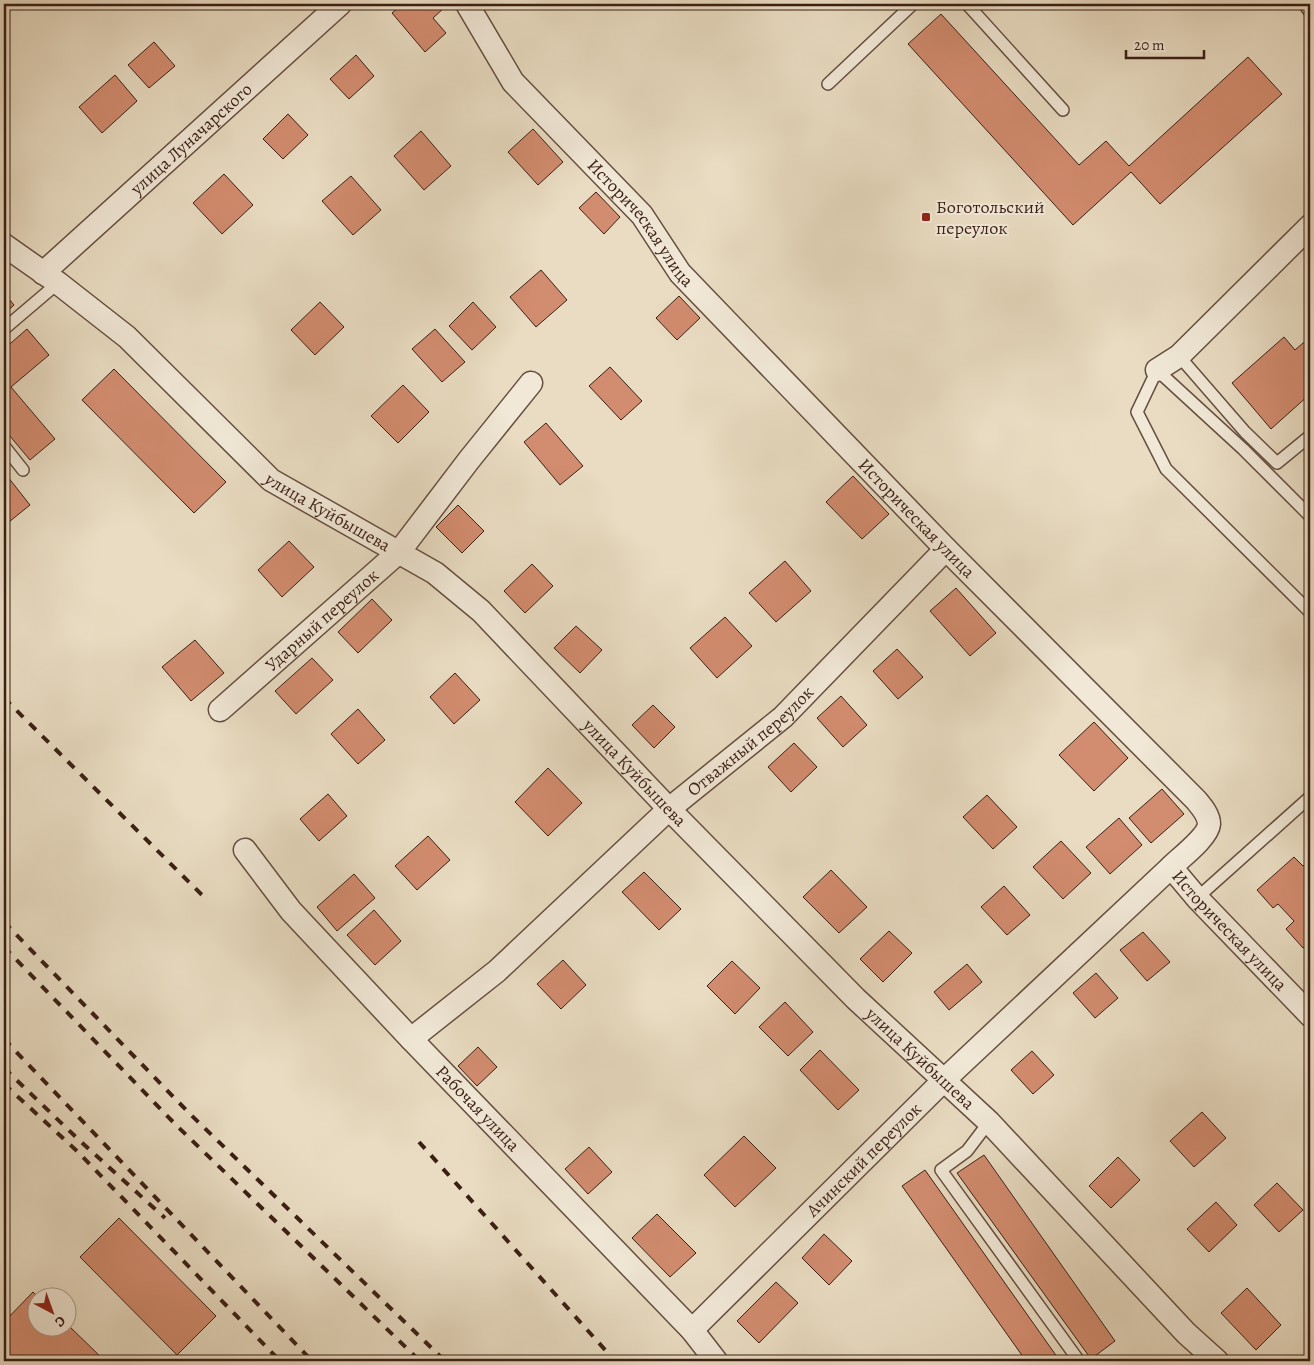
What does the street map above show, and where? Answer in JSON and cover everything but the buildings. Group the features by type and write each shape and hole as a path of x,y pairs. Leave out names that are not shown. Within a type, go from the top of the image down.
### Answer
{"street":[{"name":"улица Луначарского","path":"51,278 340,4"},
{"name":"Историческая улица","path":"467,4 513,82 642,215 680,273 946,549 1196,800 1204,811 1209,823 1206,833 1171,867 1196,898 1310,1015"},
{"path":"1157,370 1179,356 1310,226"},
{"name":"улица Куйбышева","path":"4,245 51,278 127,337 271,480 435,572 481,611 669,809 856,999 989,1122 1186,1333 1217,1361"},
{"name":"Ударный переулок","path":"220,710 399,552 531,383"},
{"name":"Отважный переулок","path":"411,1039 497,971 669,809 783,717 946,549"},
{"name":"Рабочая улица","path":"245,850 291,911 411,1039 692,1330 716,1361"},
{"name":"Ачинский переулок","path":"692,1330 943,1081 1171,867"}],"lane":[{"path":"828,84 914,4"},
{"path":"967,4 1063,110"},
{"path":"1304,4 1310,12"},
{"path":"4,329 51,278"},
{"path":"1179,356 1245,432 1277,463 1310,436"},
{"path":"1310,516 1244,449 1157,370 1137,412 1166,469 1310,612"},
{"path":"4,446 23,470"},
{"path":"1196,898 1310,797"},
{"path":"989,1122 967,1151 941,1170 1079,1361"}],"railway":[{"path":"4,698 202,895"},
{"path":"4,922 189,1113 445,1361"},
{"path":"4,947 176,1125 420,1361"},
{"path":"4,1039 312,1361"},
{"path":"4,1068 79,1140 165,1218"},
{"path":"4,1084 77,1151 280,1361"},
{"path":"419,1142 615,1361"}],"place":[{"name":"Боготольский переулок","path":"926,217"}]}
